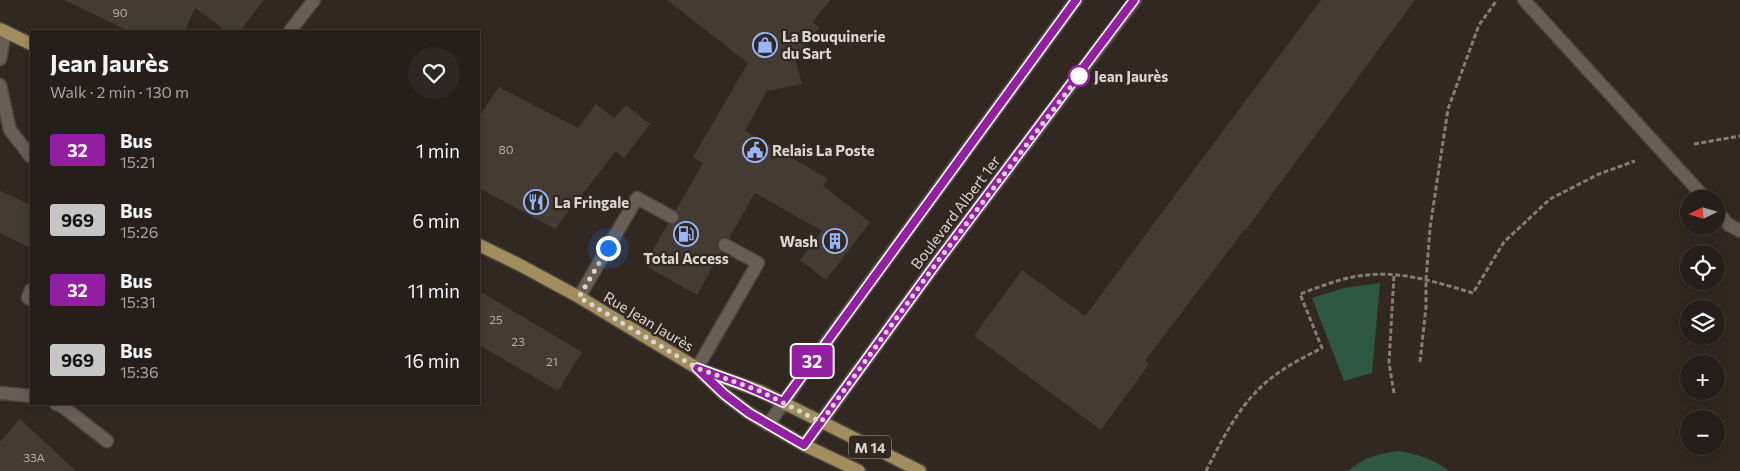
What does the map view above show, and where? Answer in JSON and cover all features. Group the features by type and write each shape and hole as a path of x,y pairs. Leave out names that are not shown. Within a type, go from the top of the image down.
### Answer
{"main road":[{"path":"2,30 30,44"},
{"name":"Rue Jean Jaurès","path":"480,246 518,264 579,297 697,368 752,388 783,402 920,471"},
{"name":"Rue Jean Jaurès","path":"697,368 724,394 749,413 804,445 859,471"}],"street":[{"path":"291,30 314,0"},
{"name":"Boulevard Albert 1er","path":"768,424 1076,0"},
{"name":"Boulevard Albert 1er","path":"804,445 938,261 1134,0"},
{"path":"1524,0 1698,190"},
{"path":"0,59 2,30"},
{"path":"0,85 2,104 10,130 30,157"},
{"path":"579,297 637,198 672,217"},
{"path":"1725,221 1740,231"},
{"path":"697,368 758,263 725,245"},
{"path":"0,393 30,396"},
{"path":"59,405 107,441"}],"path":[{"path":"1420,362 1426,307 1430,228 1448,110 1479,25 1497,0"},
{"path":"1206,471 1234,419 1256,392 1283,370 1322,348 1300,294 1321,286 1368,275 1426,280 1473,293 1504,242 1550,199 1599,174 1663,151 1740,136"},
{"path":"1394,276 1389,363 1394,392"}],"green space":[{"path":"1380,283 1372,373 1344,381 1312,298 1344,288"},
{"path":"1399,451 1425,458 1449,471 1348,471 1372,457"}],"building":[{"path":"64,0 264,0 241,30 225,30 195,8 185,30 127,30"},
{"path":"667,0 830,0 813,22 819,28 795,59 802,84 767,91 745,131 828,179 823,186 870,222 826,280 800,260 822,231 755,193 729,238 724,237 718,241 717,246 721,252 697,295 644,265 668,224 676,224 679,220 679,213 676,210 703,163 693,157 748,63"},
{"path":"1321,0 1415,0 1245,231 1145,361 1149,364 1101,430 974,336 1022,270 1085,316"},
{"path":"499,87 578,128 596,104 614,118 626,105 650,124 624,158 616,151 555,229 480,189 480,116"},
{"path":"0,191 30,205 30,248 0,233"},
{"path":"480,292 582,352 558,391 480,346"},
{"path":"20,419 76,471 0,471 0,442"}],"bus line":[{"name":"32","path":"1076,0 783,402 760,391 697,368 724,394 749,413 804,445 938,261 1134,0"}],"place":[{"name":"La Bouquinerie du Sart","path":"765,45"},
{"name":"Jean Jaurès","path":"1079,76"},
{"name":"Relais La Poste","path":"755,150"},
{"name":"La Fringale","path":"536,202"},
{"name":"Total Access","path":"686,234"},
{"name":"Wash","path":"835,241"}],"route":[{"path":"608,248 579,297 697,368 760,391 821,422 938,261 1079,76"}]}
